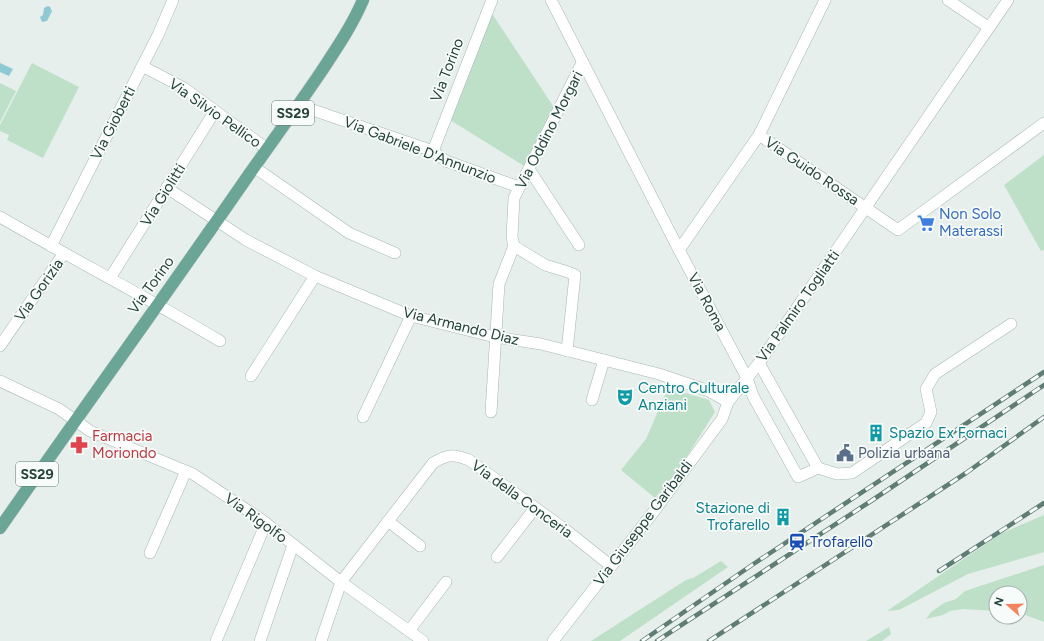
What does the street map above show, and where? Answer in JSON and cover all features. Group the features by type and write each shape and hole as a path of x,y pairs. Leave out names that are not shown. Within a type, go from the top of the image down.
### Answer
{"main road":[{"name":"Via Torino","path":"74,420 217,221 298,105 356,17 362,0"},
{"name":"SS29","path":"0,528 74,420"}],"street":[{"name":"Via Gioberti","path":"51,246 158,35 173,0"},
{"name":"Via Torino","path":"433,151 492,0"},
{"name":"Via Roma","path":"551,0 582,63 747,378 753,396 798,477 818,468"},
{"path":"679,250 759,135 825,0"},
{"path":"948,0 988,27"},
{"name":"Via Palmiro Togliatti","path":"728,402 759,362 1008,0"},
{"name":"Via Oddino Morgari","path":"491,412 499,284 514,246 512,237 514,198 530,169 582,63"},
{"name":"Via Silvio Pellico","path":"142,66 184,88 267,149"},
{"name":"Via Gabriele D'Annunzio","path":"298,105 433,151 446,161 519,187"},
{"name":"Via Giolitti","path":"110,278 215,111"},
{"path":"865,207 898,230 1044,123"},
{"name":"Via Guido Rossa","path":"759,135 865,207"},
{"path":"254,167 350,233 395,253"},
{"path":"530,169 579,245"},
{"name":"Via Armando Diaz","path":"167,188 246,240 315,276 411,316 495,337 541,344 659,374 708,390 728,402"},
{"path":"0,217 157,304 220,341"},
{"path":"514,246 545,265 575,275 567,351"},
{"name":"Via Gorizia","path":"0,346 64,253"},
{"path":"252,376 315,276"},
{"path":"363,418 411,316"},
{"path":"759,362 818,468 836,474 852,473 926,423 931,412 926,389 935,374 1011,324"},
{"path":"592,400 604,360"},
{"name":"Via Rigolfo","path":"0,381 59,409 90,431 193,474 266,523 341,582 423,641"},
{"name":"Via Giuseppe Garibaldi","path":"553,641 715,429 722,419 728,402"},
{"name":"Via della Conceria","path":"321,641 341,582 433,463 442,457 454,455 469,460 611,566"},
{"path":"150,553 186,471"},
{"path":"497,556 535,508"},
{"path":"388,521 420,546"},
{"path":"216,641 266,523"},
{"path":"260,641 293,545"},
{"path":"409,631 446,582"}],"green space":[{"path":"491,12 557,112 529,169 450,120"},
{"path":"32,63 79,87 43,158 7,140 9,135 0,131 0,125"},
{"path":"0,83 16,91 0,122"},
{"path":"1044,155 1044,250 1041,251 1004,185"},
{"path":"668,388 709,400 715,412 680,467 655,498 621,470 646,439"},
{"path":"1044,515 1044,552 968,574 899,610 887,611 1002,533"},
{"path":"721,561 728,567 620,641 591,641 686,580 693,578"},
{"path":"1044,565 1044,622 1028,616 1028,585 988,585 988,611 963,609 950,611 943,615 926,619 931,612 944,603 956,599 965,591"},
{"path":"889,627 891,634 882,641 866,641"}],"water":[{"path":"48,6 52,11 47,21 42,22 40,17 43,15 44,8"},
{"path":"0,63 13,69 9,76 0,72"}],"railway":[{"path":"642,641 752,565 1044,372"},
{"path":"657,641 871,501 1044,385"},
{"path":"709,641 966,473 1044,417"},
{"path":"939,571 1044,503"}],"place":[{"name":"Non Solo Materassi","path":"926,223"},
{"name":"Centro Culturale Anziani","path":"625,397"},
{"name":"Spazio Ex Fornaci","path":"876,433"},
{"name":"Farmacia Moriondo","path":"79,445"},
{"name":"Polizia urbana","path":"845,453"},
{"name":"Stazione di Trofarello","path":"783,517"},
{"name":"Trofarello","path":"797,542"}]}
